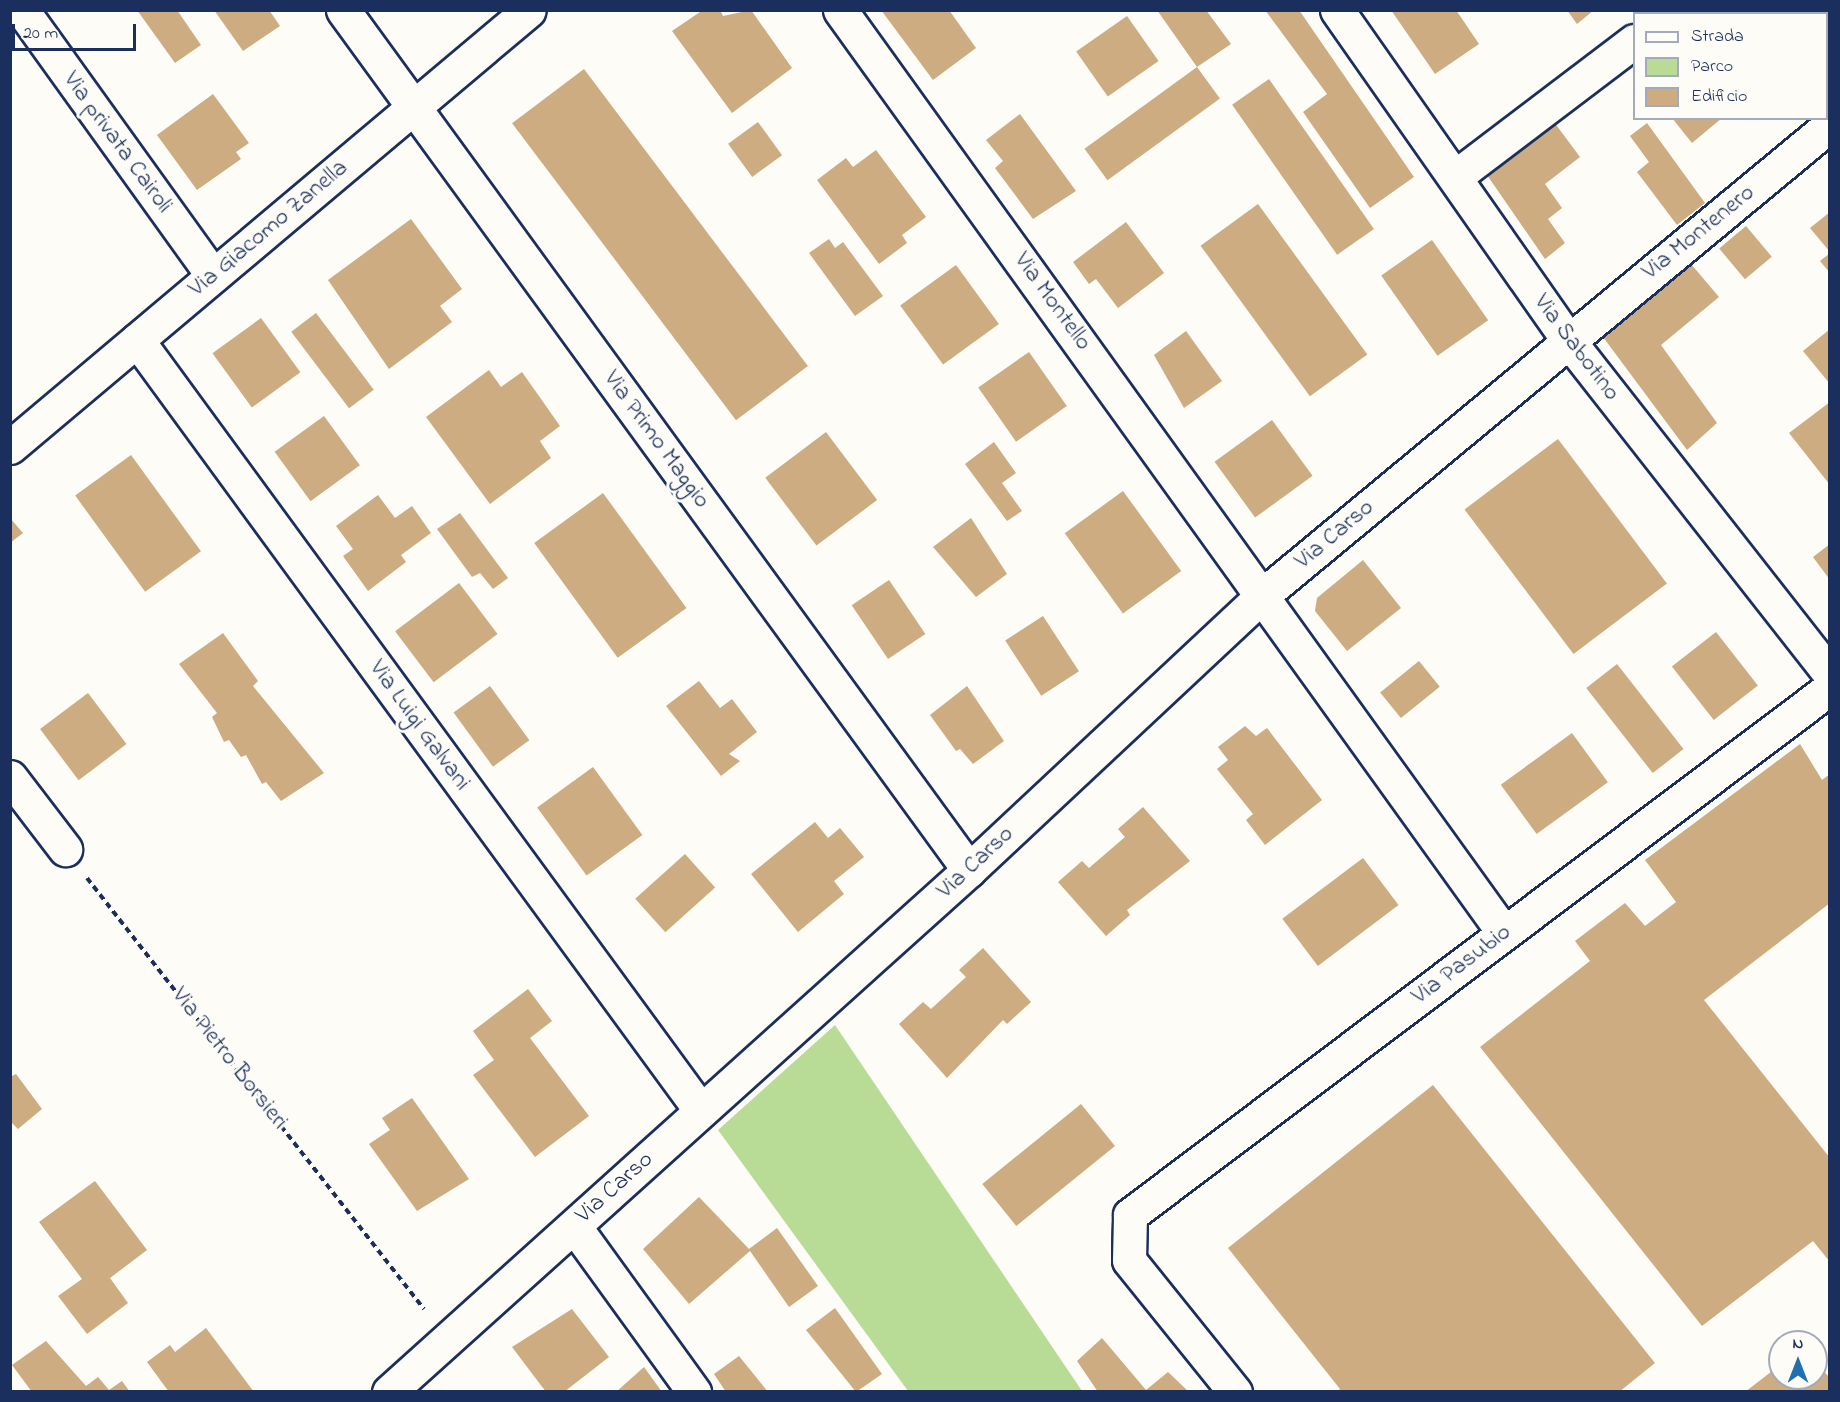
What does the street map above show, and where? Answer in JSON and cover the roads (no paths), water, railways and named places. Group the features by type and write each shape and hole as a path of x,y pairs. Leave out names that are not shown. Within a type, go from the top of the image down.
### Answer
{"street":[{"name":"Via privata Cairoli","path":"22,10 213,276"},
{"name":"Via Primo Maggio","path":"343,10 969,870"},
{"name":"Via Giacomo Zanella","path":"10,447 529,10"},
{"name":"Via Montello","path":"840,10 1264,594 1504,933"},
{"name":"Via Sabotino","path":"1337,10 1568,340 1830,675"},
{"path":"1455,177 1633,43"},
{"name":"Via Montenero","path":"1568,340 1830,125"},
{"name":"Via Luigi Galvani","path":"137,340 701,1111"},
{"name":"Via Carso","path":"390,1392 969,870 1264,594 1568,340"},
{"name":"Via Pasubio","path":"1235,1392 1128,1260 1130,1215 1830,688"},
{"path":"10,777 65,849"},
{"path":"574,1226 694,1392"}]}
